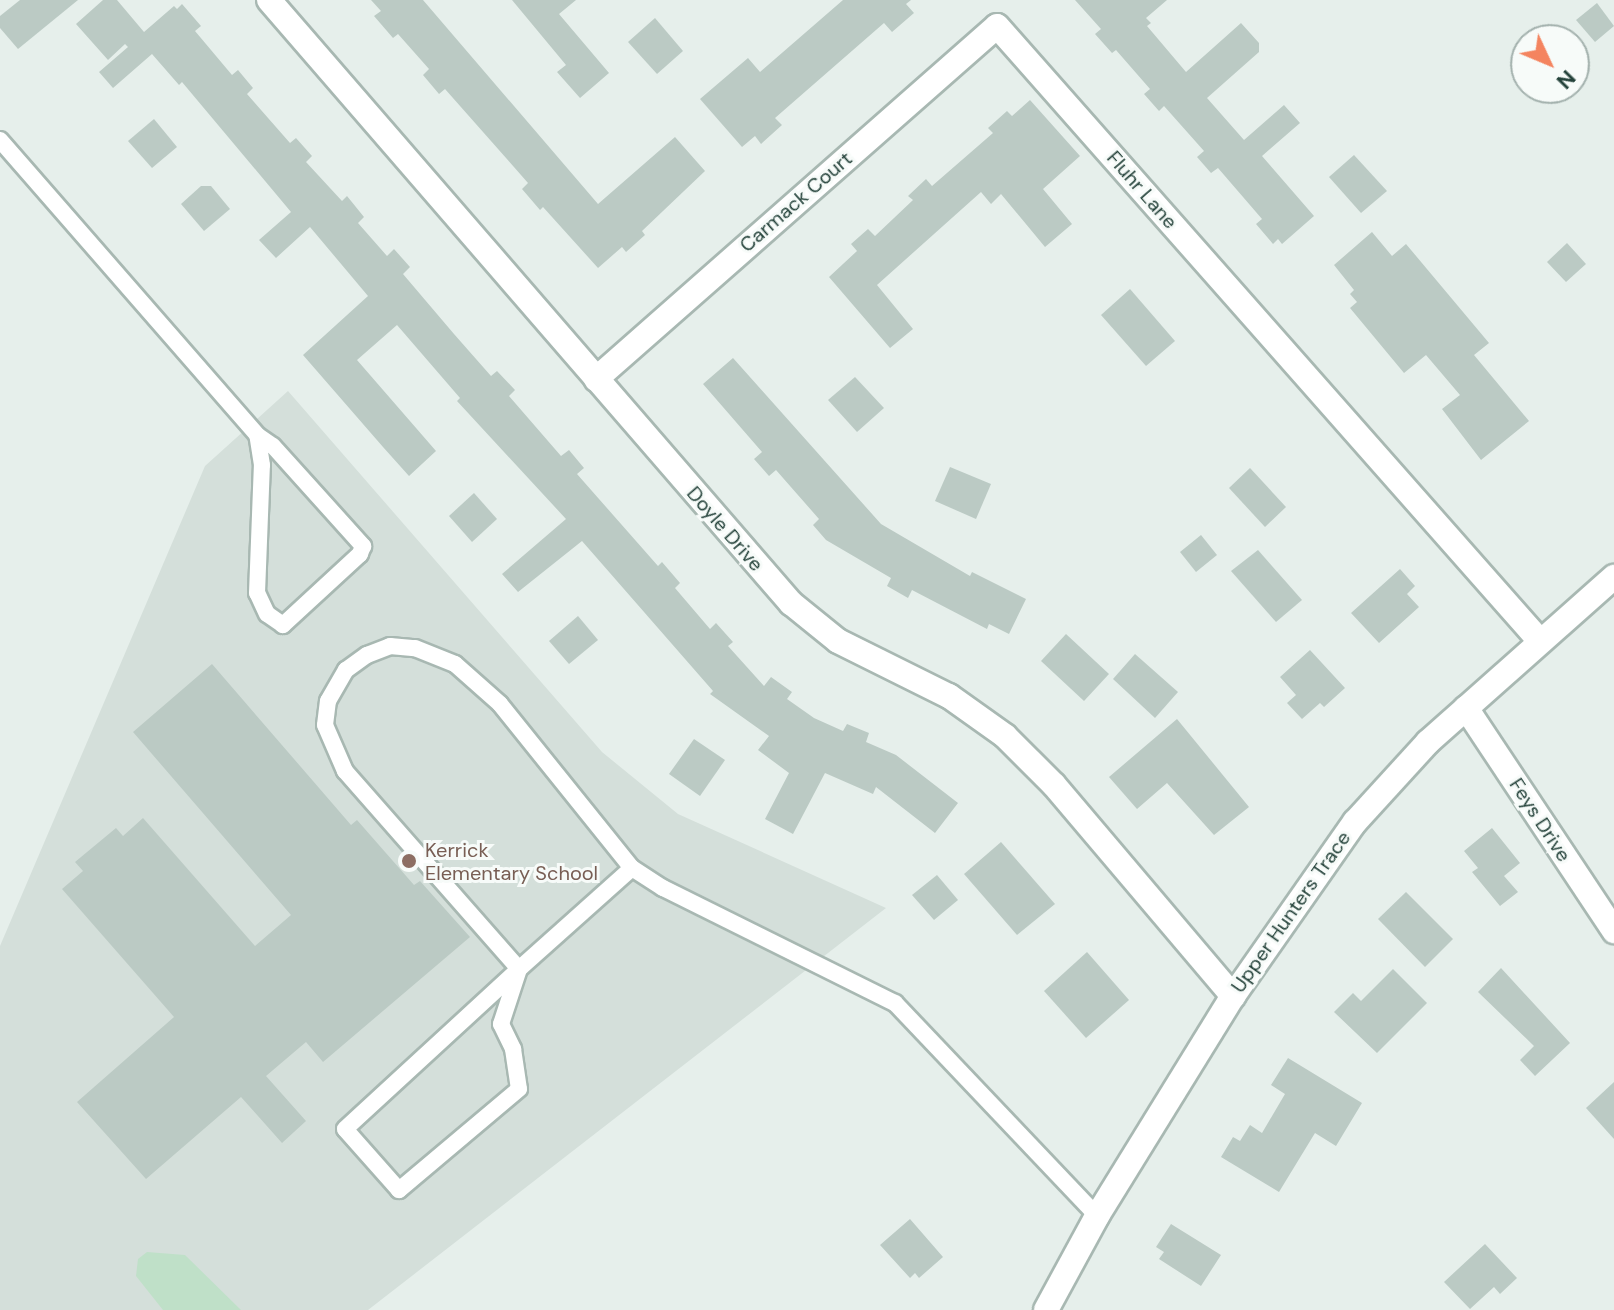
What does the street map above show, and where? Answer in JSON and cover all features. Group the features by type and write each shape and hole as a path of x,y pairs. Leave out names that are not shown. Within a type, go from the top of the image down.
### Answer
{"street":[{"name":"Doyle Drive","path":"269,0 791,603 838,641 949,696 1005,736 1054,785 1233,996"},
{"name":"Carmack Court","path":"596,379 997,26"},
{"name":"Fluhr Lane","path":"997,26 1540,641"},
{"name":"Upper Hunters Trace","path":"1046,1310 1097,1216 1233,996 1355,822 1401,769 1614,577"},
{"name":"Feys Drive","path":"1466,708 1614,931"}],"lane":[{"path":"0,140 257,435 273,446 363,546 360,554 283,625 267,614 257,593 262,465 257,435"},
{"path":"519,969 345,771 325,725 328,701 346,670 367,655 390,646 415,648 455,664 500,704 632,868 663,888 895,1003 1097,1216"},
{"path":"519,969 501,1024 513,1049 519,1089 399,1190 345,1129 519,969 632,868"}],"shaded area":[{"name":"Kerrick Elementary School","path":"288,391 602,752 678,814 886,908 368,1310 0,1310 0,946 205,466"}],"green space":[{"path":"147,1252 185,1255 241,1310 163,1310 136,1276 138,1259"}],"building":[{"path":"20,0 78,0 18,49 0,28 0,16"},
{"path":"103,0 117,0 144,32 174,6 177,9 182,4 201,26 195,31 232,75 238,70 253,88 247,94 290,143 296,138 312,156 306,162 342,201 347,196 364,217 358,223 387,256 394,249 410,267 403,274 491,376 497,371 515,390 509,396 561,456 569,450 584,468 577,474 658,566 662,562 680,583 675,588 710,629 716,623 733,642 728,646 764,686 771,677 792,692 787,699 814,718 843,731 847,724 869,733 866,742 896,755 958,803 935,833 876,787 873,794 825,773 793,834 765,819 789,773 758,750 769,736 710,694 713,691 582,541 518,592 502,574 566,519 457,401 460,398 397,325 357,360 436,451 409,476 383,447 303,355 368,296 310,227 276,258 259,240 291,212 182,82 179,85 152,54 113,88 99,72 128,47 125,44 108,60 76,24"},
{"path":"371,0 423,0 598,204 675,137 705,171 642,231 645,235 626,252 622,247 598,268 543,207 540,210 522,189 528,183 445,89 439,94 423,75 429,69 398,34 393,38 374,16 381,11"},
{"path":"512,0 576,0 559,14 609,73 580,98 557,72 566,65"},
{"path":"843,0 911,0 906,4 914,13 892,32 884,23 775,118 782,125 761,144 755,136 742,147 700,99 748,58 760,72"},
{"path":"1075,0 1167,0 1146,18 1151,23 1147,26 1186,72 1241,23 1259,43 1259,52 1207,98 1244,140 1284,105 1300,123 1262,156 1314,216 1282,244 1278,239 1273,244 1256,224 1262,219 1218,168 1211,173 1197,157 1204,151 1164,106 1159,111 1144,94 1150,89 1116,50 1112,53 1095,34 1101,29"},
{"path":"1597,3 1614,26 1595,42 1590,36 1590,24 1579,24 1576,20"},
{"path":"655,18 683,51 657,74 628,42"},
{"path":"1030,100 1080,156 1043,189 1072,224 1045,247 1001,194 991,204 981,192 877,285 913,329 890,348 829,277 857,251 851,244 868,229 875,236 913,200 908,196 926,179 932,186 993,133 988,128 1007,111 1012,116"},
{"path":"154,119 177,147 152,168 128,141"},
{"path":"1354,155 1387,191 1361,213 1329,177"},
{"path":"201,186 211,186 230,209 204,231 181,204"},
{"path":"1372,232 1392,256 1406,244 1489,343 1474,355 1529,421 1481,460 1442,409 1460,395 1426,355 1404,373 1350,308 1357,302 1350,294 1354,290 1334,265"},
{"path":"1567,243 1586,264 1566,282 1547,262"},
{"path":"1130,289 1175,341 1146,366 1101,315"},
{"path":"733,358 881,524 970,576 972,572 1026,599 1009,634 989,624 987,629 912,590 908,598 887,586 891,578 826,540 813,525 819,519 776,470 769,476 754,459 762,452 703,384"},
{"path":"855,377 884,408 857,432 828,400"},
{"path":"950,467 991,484 976,519 935,501"},
{"path":"1250,468 1286,507 1265,527 1229,488"},
{"path":"474,493 497,519 472,542 449,516"},
{"path":"1201,535 1217,555 1196,572 1180,552"},
{"path":"1258,550 1302,600 1276,622 1231,571"},
{"path":"1400,569 1415,586 1407,594 1419,607 1379,643 1351,613"},
{"path":"578,616 598,640 569,664 549,641"},
{"path":"1066,634 1109,674 1084,701 1041,661"},
{"path":"1310,650 1345,688 1324,707 1320,703 1302,719 1287,703 1296,695 1280,677"},
{"path":"1135,654 1178,692 1155,718 1113,679"},
{"name":"Kerrick Elementary School","path":"212,664 351,825 357,820 414,885 420,881 470,937 323,1062 306,1042 266,1076 306,1121 282,1143 241,1097 146,1179 77,1102 174,1017 62,889 83,871 75,862 116,828 123,836 143,818 255,946 291,915 133,732"},
{"path":"1177,719 1249,807 1214,835 1167,783 1137,809 1109,777"},
{"path":"694,739 725,760 700,796 669,774"},
{"path":"1492,828 1520,863 1504,876 1518,892 1500,906 1472,872 1478,868 1464,851"},
{"path":"1001,842 1055,904 1017,935 964,874"},
{"path":"937,875 958,900 934,920 912,895"},
{"path":"1406,892 1453,939 1425,967 1378,919"},
{"path":"1087,952 1129,1000 1086,1038 1044,991"},
{"path":"1501,968 1570,1043 1535,1076 1520,1060 1534,1046 1478,992"},
{"path":"1393,969 1427,1003 1377,1053 1334,1012 1353,993 1361,1001"},
{"path":"1288,1058 1362,1103 1336,1146 1315,1133 1279,1192 1221,1157 1233,1137 1240,1141 1250,1125 1262,1133 1285,1094 1271,1085"},
{"path":"1614,1082 1614,1139 1586,1108"},
{"path":"910,1219 943,1257 919,1278 915,1273 910,1278 880,1245"},
{"path":"1171,1224 1221,1255 1201,1286 1159,1259 1164,1252 1156,1247"},
{"path":"1485,1244 1517,1278 1500,1294 1494,1287 1470,1309 1444,1282"}],"place":[{"name":"Kerrick Elementary School","path":"409,861"}]}
